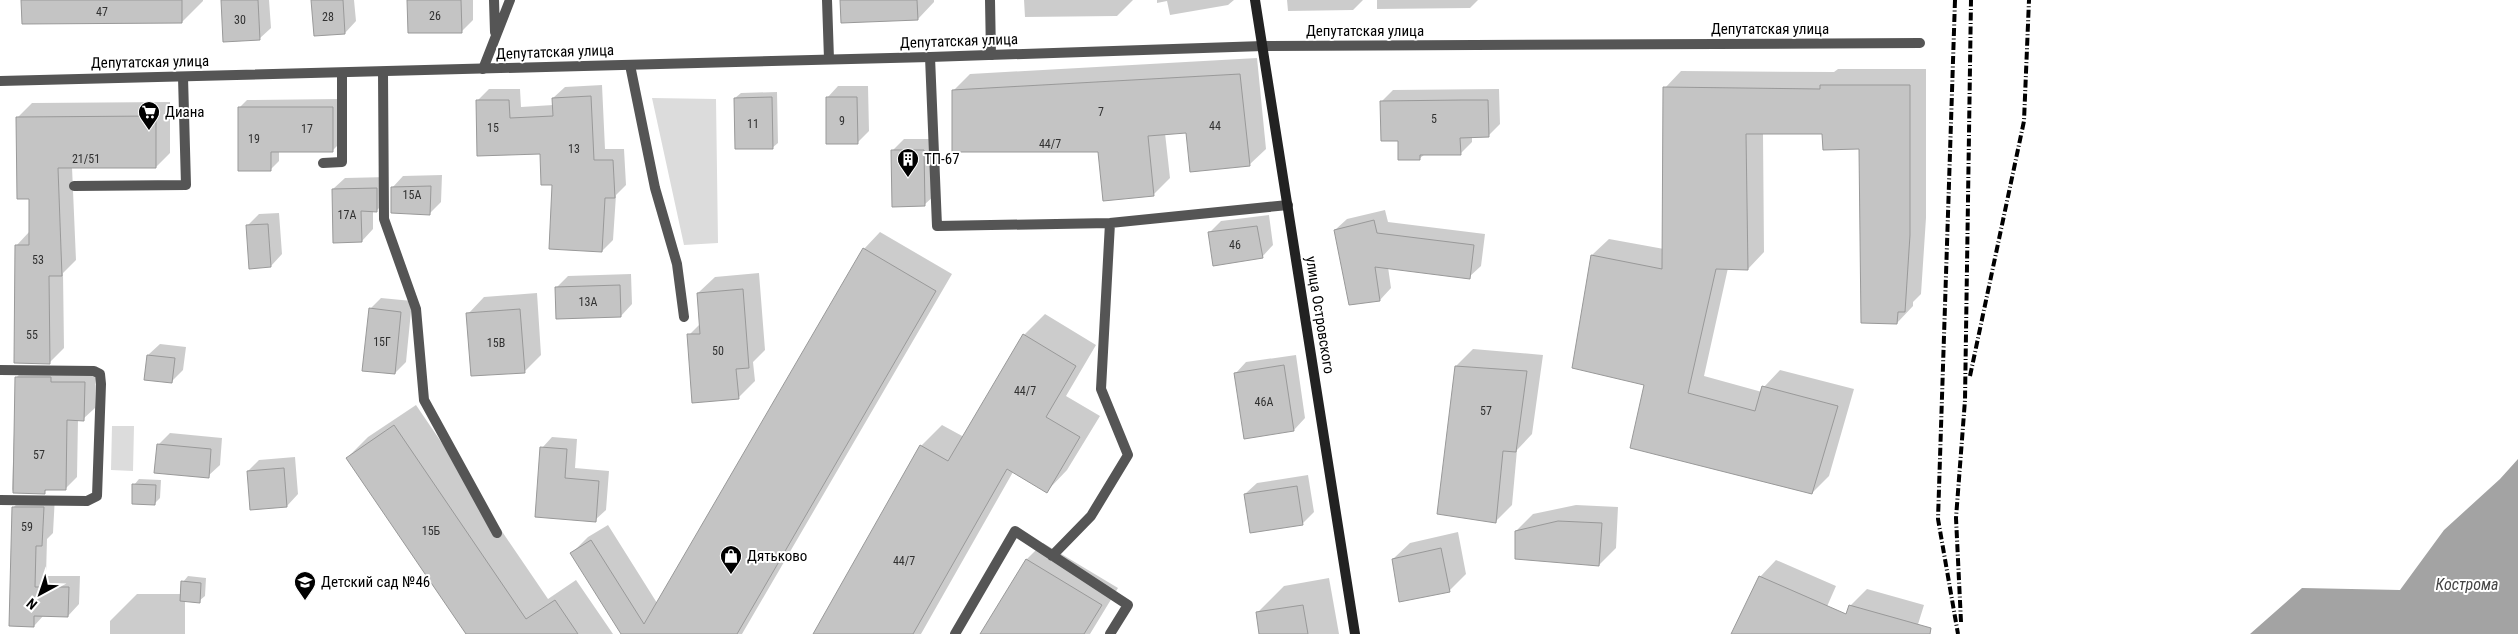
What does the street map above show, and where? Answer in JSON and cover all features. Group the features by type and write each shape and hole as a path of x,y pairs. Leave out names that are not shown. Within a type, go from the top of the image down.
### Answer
{"main road":[{"name":"улица Островского","path":"1255,0 1355,634"}],"street":[{"path":"494,0 495,38"},
{"path":"483,69 510,0"},
{"path":"827,0 829,59"},
{"path":"990,0 991,55"},
{"name":"Депутатская улица","path":"0,81 930,57 1263,46 1920,43"},
{"path":"930,57 937,226 1110,223 1288,205"},
{"path":"630,65 655,188 677,264 684,317"},
{"path":"384,72 384,219 416,309 424,400 497,533"},
{"path":"323,162 342,162 342,73"},
{"path":"74,186 186,185 183,77"},
{"path":"1052,556 1091,516 1128,455 1101,389 1110,223"},
{"path":"0,370 94,371 100,374 101,384 97,496 87,501 0,500"},
{"path":"955,634 1015,531 1128,605 1110,634"}],"shaded area":[{"path":"652,98 716,99 718,243 684,245"},
{"path":"112,426 134,426 133,471 111,470"}],"water":[{"name":"Кострома","path":"2518,459 2518,634 2250,634 2302,588 2400,590 2444,530 2500,479"}],"building":[{"path":"21,0 182,0 182,23 22,24"},
{"path":"221,0 258,0 260,40 223,42"},
{"path":"311,0 343,0 345,34 314,36"},
{"path":"407,0 461,0 462,33 408,33"},
{"path":"840,0 917,0 918,20 841,23"},
{"path":"1240,74 1250,166 1190,172 1186,133 1148,136 1154,196 1103,201 1098,152 952,152 952,90"},
{"path":"1820,85 1910,85 1910,235 1905,312 1898,312 1897,324 1861,323 1859,149 1823,150 1822,134 1746,134 1748,270 1716,269 1688,393 1755,411 1762,386 1838,406 1812,494 1630,448 1644,385 1572,368 1591,255 1662,269 1663,87 1820,89"},
{"path":"591,96 594,160 613,160 615,198 605,198 602,252 549,249 552,185 541,185 540,154 477,156 476,100 509,100 510,118 553,116 552,98"},
{"path":"772,97 773,149 735,149 734,98"},
{"path":"826,97 857,97 858,144 826,144"},
{"path":"1488,100 1489,137 1460,138 1461,155 1420,155 1420,160 1398,160 1398,141 1381,141 1380,101"},
{"path":"238,107 333,107 333,152 271,152 271,171 238,171"},
{"path":"156,116 156,168 58,168 62,276 49,276 50,364 14,363 15,245 29,245 29,199 17,199 16,117"},
{"name":"ТП-67","path":"891,150 924,150 925,206 892,207"},
{"path":"431,186 430,215 391,213 391,187"},
{"path":"377,188 377,212 361,211 362,242 333,243 332,189"},
{"path":"1374,220 1377,233 1474,245 1470,279 1375,267 1380,301 1349,305 1334,230"},
{"path":"268,224 271,267 249,269 246,225"},
{"path":"1257,226 1263,258 1213,266 1208,232"},
{"path":"863,248 936,291 737,634 621,634 570,553 591,540 644,624"},
{"path":"620,285 621,317 556,319 555,287"},
{"path":"743,289 749,368 736,369 739,399 692,403 687,334 700,334 697,293"},
{"path":"369,308 401,312 395,374 362,371"},
{"path":"520,309 525,373 471,376 466,313"},
{"path":"1023,334 1076,366 1046,417 1080,437 1047,493 1007,469 913,634 813,634 920,445 948,461"},
{"path":"147,355 175,358 172,383 144,380"},
{"path":"1284,365 1294,431 1244,439 1234,373"},
{"path":"1455,366 1527,371 1516,452 1503,451 1496,523 1437,514"},
{"path":"15,377 51,377 51,382 85,382 84,421 67,420 66,490 45,490 45,494 13,493"},
{"path":"394,425 526,619 555,600 578,634 466,634 346,458"},
{"path":"157,444 211,449 209,478 154,473"},
{"path":"540,447 567,449 565,478 599,481 596,522 535,517"},
{"path":"284,468 287,507 250,510 247,471"},
{"path":"132,484 156,485 155,505 132,504"},
{"path":"1297,486 1303,525 1250,533 1244,494"},
{"path":"12,507 44,507 42,546 36,546 35,587 69,587 68,617 34,616 34,627 9,626"},
{"path":"1558,521 1602,523 1599,566 1515,559 1515,531"},
{"path":"1441,548 1450,592 1399,602 1392,559"},
{"path":"1026,559 1102,605 1084,634 980,634"},
{"path":"1759,576 1846,614 1849,605 1931,628 1930,634 1731,634"},
{"path":"181,581 201,583 200,603 180,601"},
{"path":"1303,605 1308,634 1259,634 1256,612"}],"railway":[{"path":"1955,0 1938,519 1958,634"},
{"path":"1961,622 1956,518 1965,400 1971,0"},
{"path":"1970,376 2024,121 2029,0"}],"place":[{"name":"Диана","path":"149,131"},
{"name":"ТП-67","path":"908,178"},
{"name":"Дятьково","path":"731,575"},
{"name":"Детский сад №46","path":"305,601"}]}
